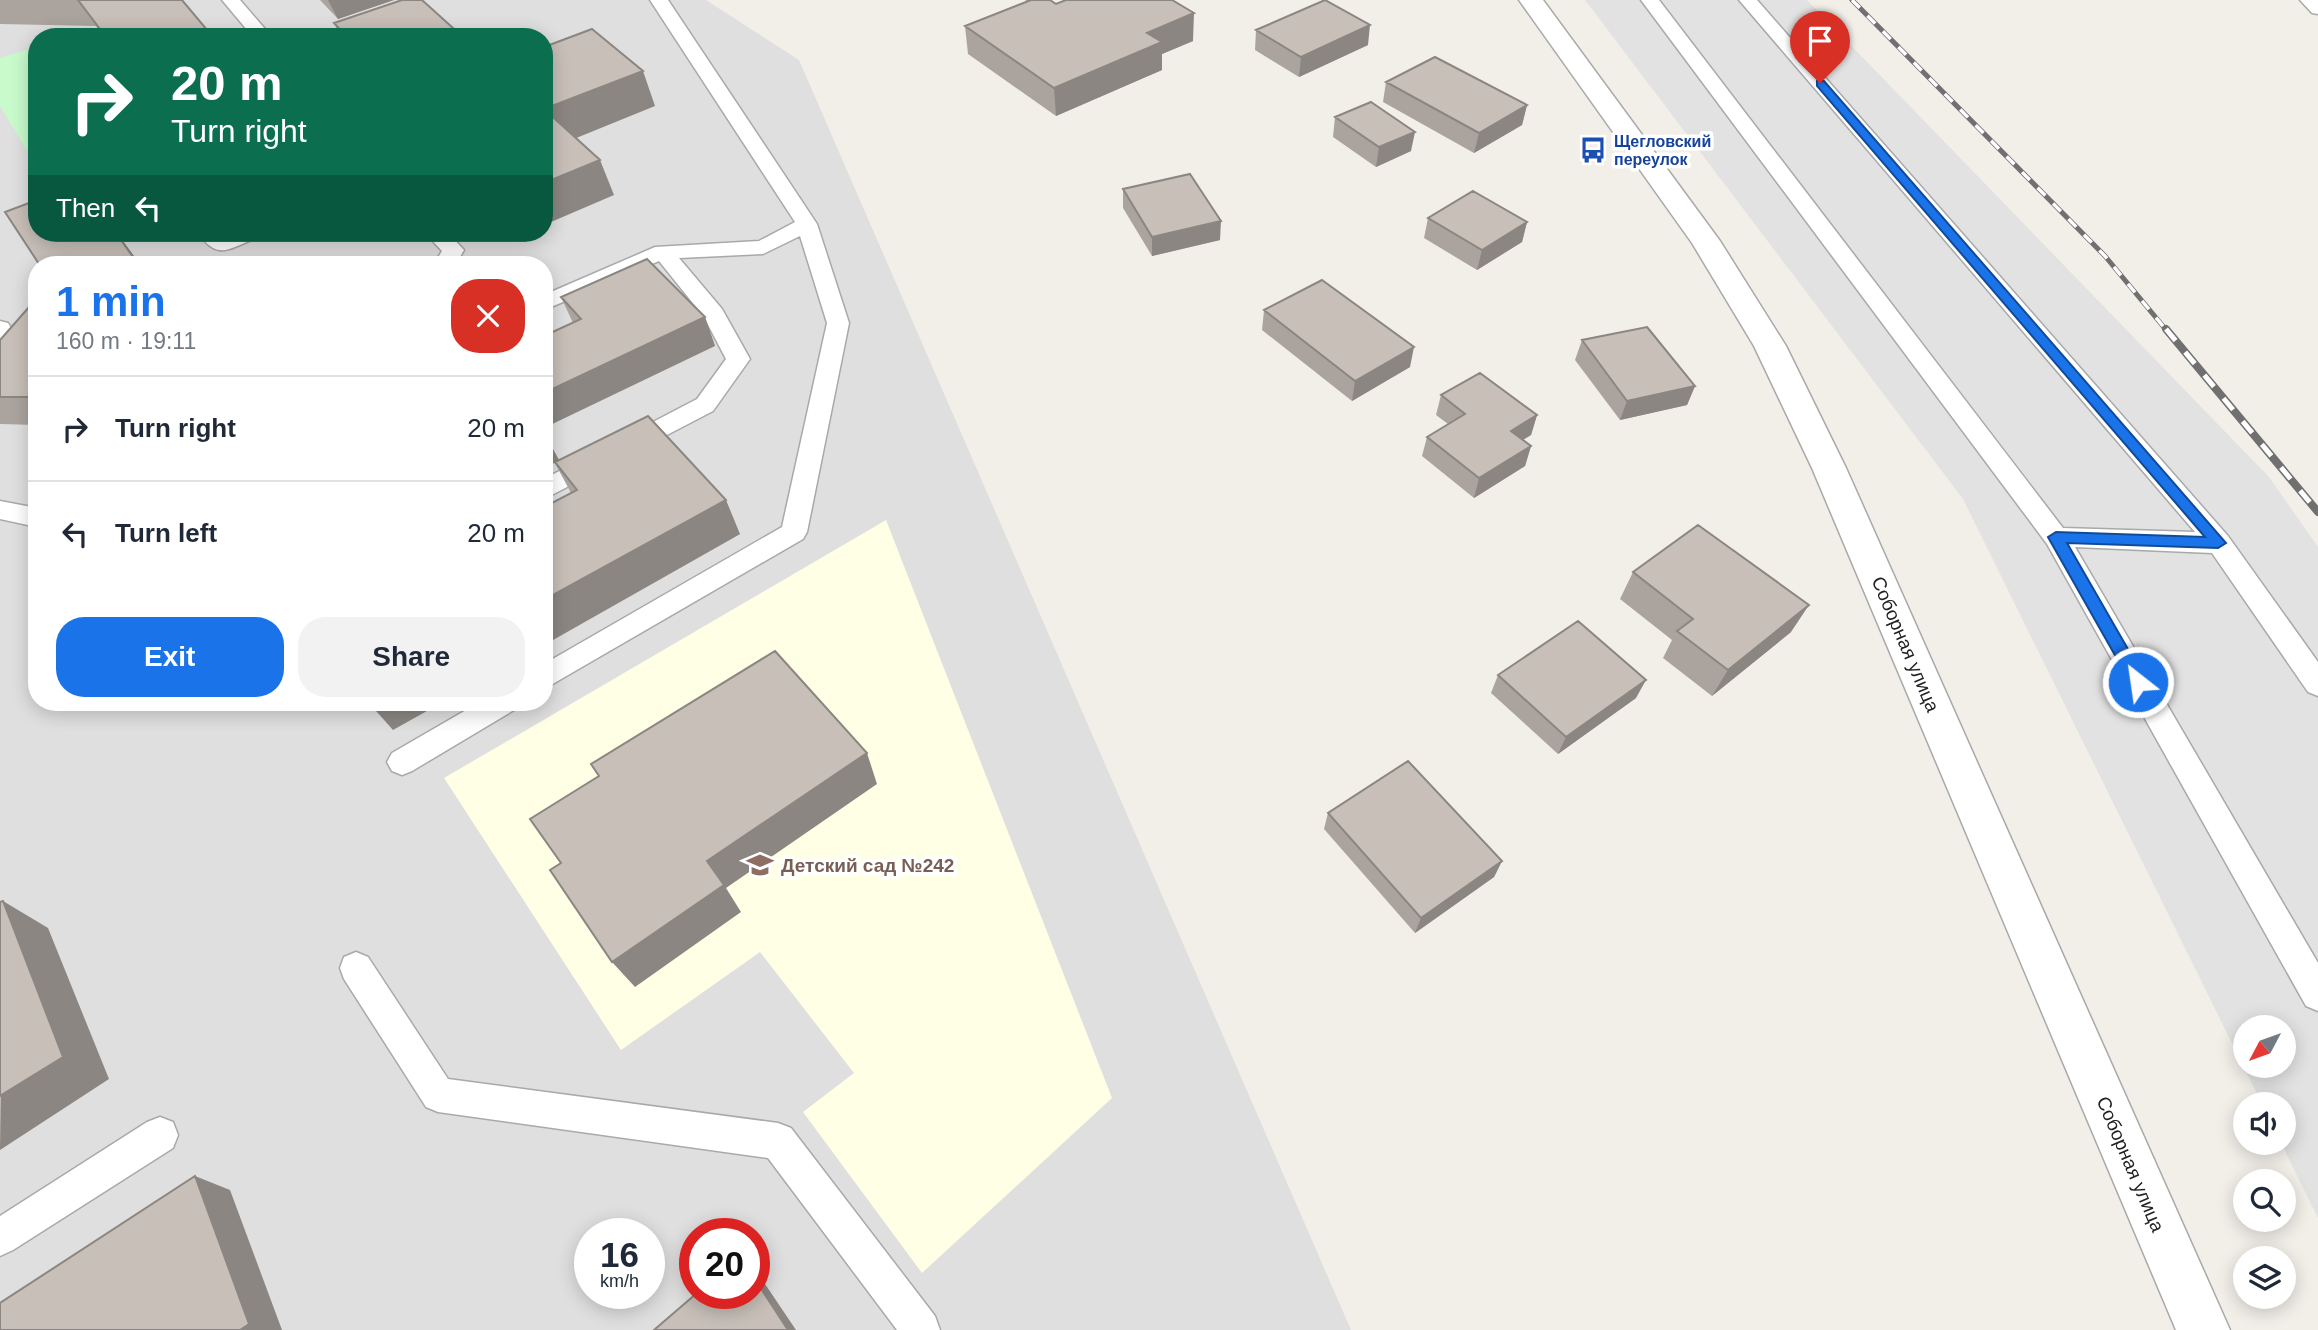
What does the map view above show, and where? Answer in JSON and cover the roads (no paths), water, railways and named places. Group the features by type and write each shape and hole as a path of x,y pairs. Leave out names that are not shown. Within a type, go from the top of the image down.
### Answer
{"street":[{"name":"Соборная улица","path":"1531,0 1705,241 1770,346 1829,468 2203,1330"}],"lane":[{"path":"231,0 255,28"},
{"path":"553,673 794,532 838,323 807,224 659,0"},
{"path":"1650,0 2056,537 2318,995"},
{"path":"1748,0 2218,543 2318,684"},
{"path":"2309,0 2318,9"},
{"path":"553,299 663,252 763,247 807,224"},
{"path":"445,242 453,250 450,256"},
{"path":"553,485 705,405 738,359 714,314 663,252"},
{"path":"0,328 3,332 0,335"},
{"path":"0,510 28,516"},
{"path":"2056,537 2218,543"},
{"path":"402,762 489,711"},
{"path":"356,968 438,1095 778,1141 921,1330"},
{"path":"0,1237 160,1135"}],"railway":[{"path":"1852,0 2105,256 2167,331"},
{"path":"2166,329 2318,512"}],"place":[{"name":"Щегловский переулок","path":"1593,150"},
{"name":"Детский сад №242","path":"760,865"}]}
